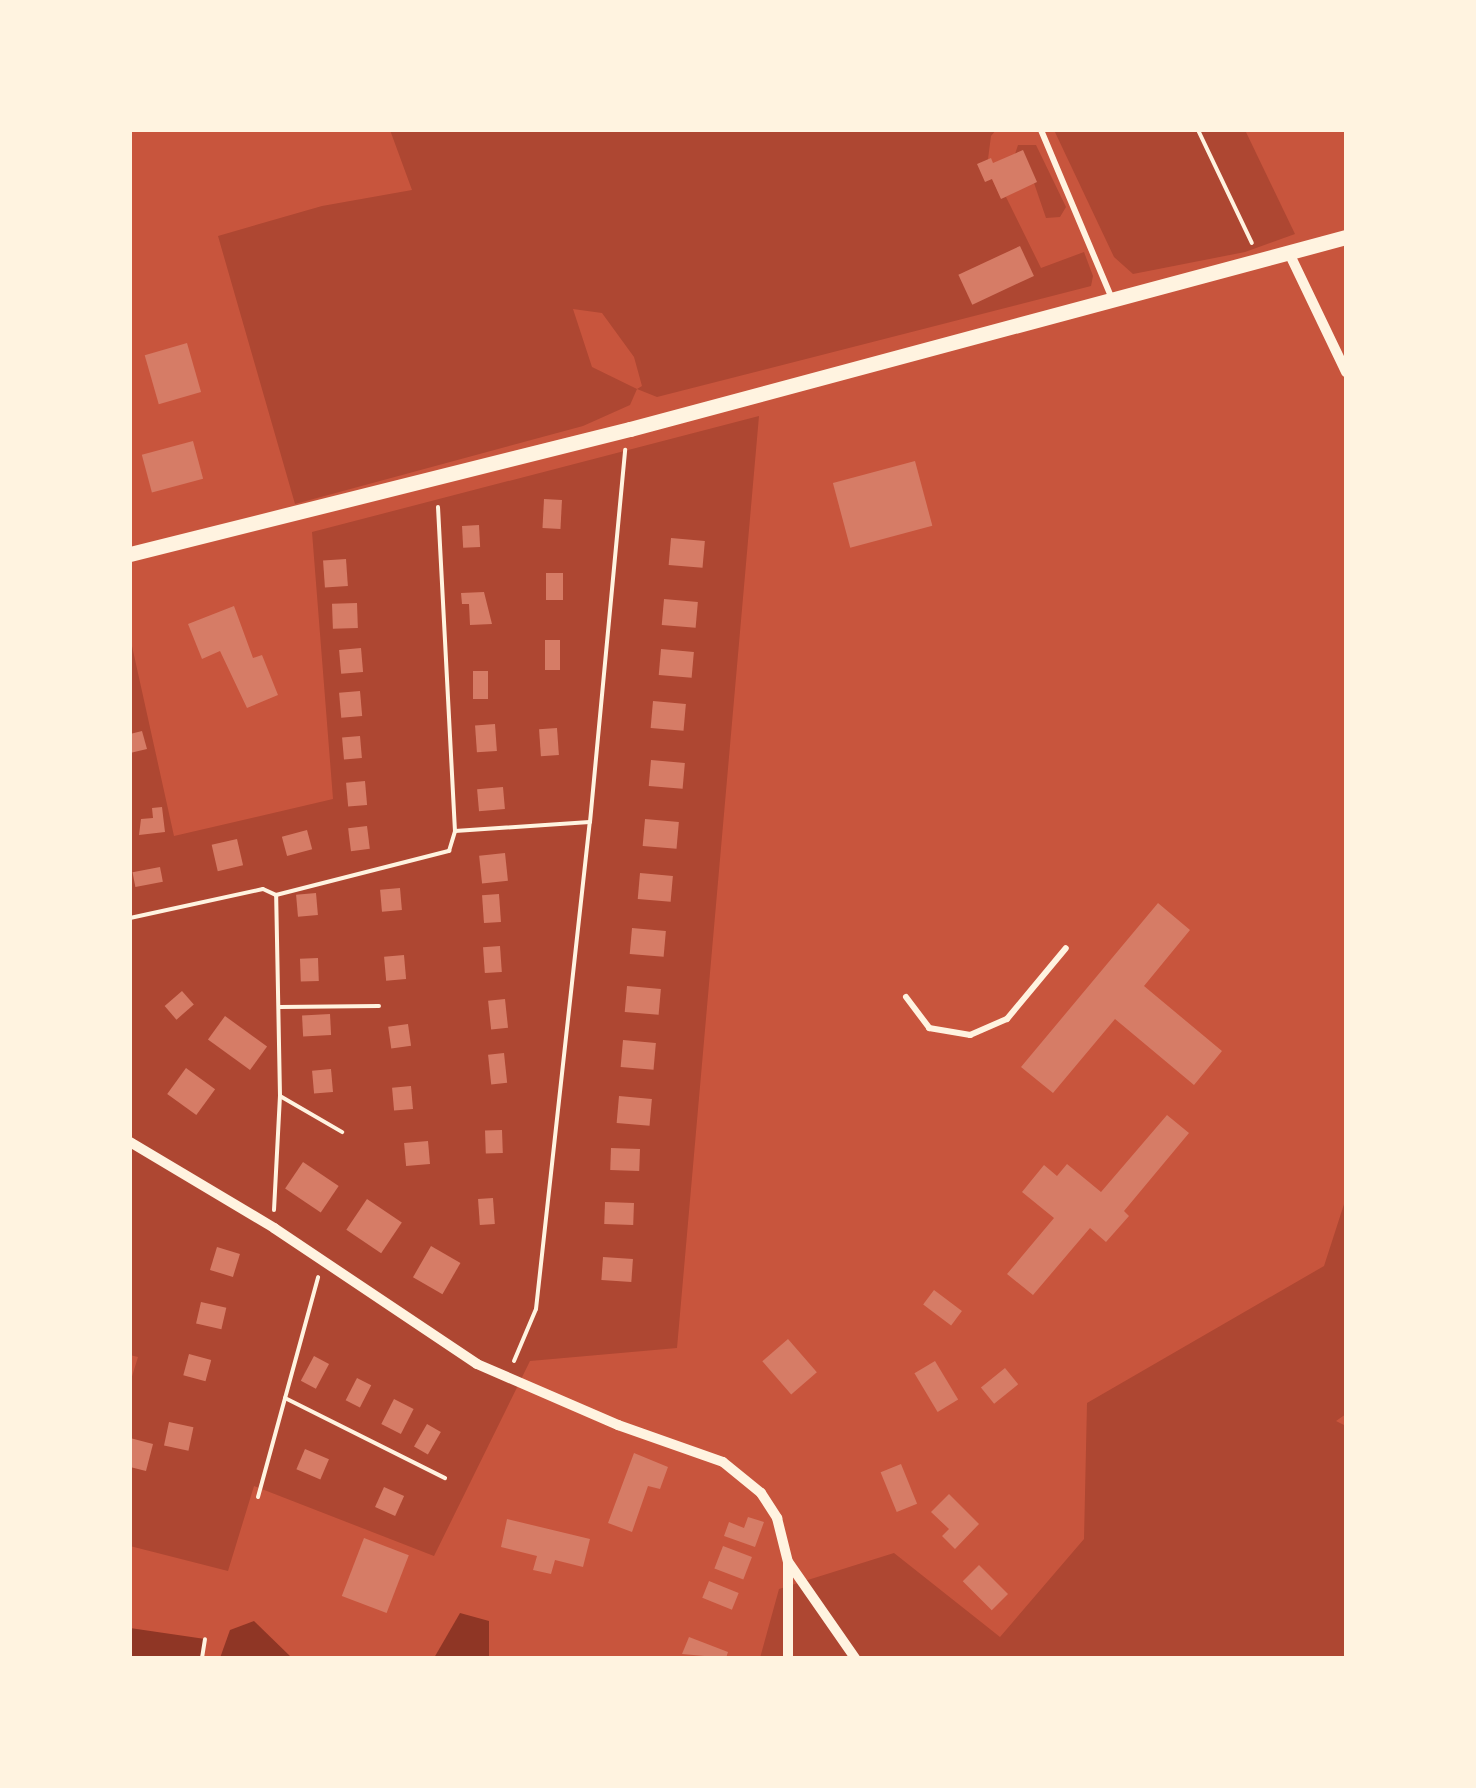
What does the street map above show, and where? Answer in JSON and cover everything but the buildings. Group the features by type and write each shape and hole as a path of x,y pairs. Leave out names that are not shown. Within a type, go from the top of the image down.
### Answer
{"street":[{"path":"131,551 621,431 1261,263 1346,237"},
{"path":"1290,255 1346,372"},
{"path":"130,1142 274,1228 322,1263 509,1380 723,1462 761,1493 776,1518 788,1562 788,1658"},
{"path":"788,1562 855,1658"}],"lane":[{"path":"1041,130 1113,301"},
{"path":"906,996 930,1028 970,1034 1007,1018 1066,948"}],"path":[{"path":"1198,130 1261,263"},
{"path":"509,1380 536,1309 626,457 621,431"},
{"path":"130,918 263,889 276,895 449,851 455,831 438,507"},
{"path":"455,831 590,822"},
{"path":"274,1228 280,1096 276,895"},
{"path":"280,1007 379,1006"},
{"path":"280,1096 342,1132"},
{"path":"258,1497 322,1263"},
{"path":"285,1398 445,1478"},
{"path":"202,1658 205,1639"}],"shaded area":[{"path":"390,130 996,130 991,136 988,159 992,179 1001,198 1006,197 1041,268 1084,252 1093,276 1091,286 657,397 637,389 630,405 583,426 295,504 218,236 322,206 412,190","holes":["573,309 602,313 634,357 642,386 637,389 592,367"]},
{"path":"1054,130 1245,130 1295,234 1245,252 1133,274 1114,257"},
{"path":"1018,145 1036,145 1066,207 1060,217 1046,218 1023,151 1015,154"},
{"path":"759,416 677,1348 530,1361 434,1556 254,1486 228,1571 130,1546 130,1383 138,1357 130,1355 130,637 174,836 333,799 312,532"},
{"path":"1346,1198 1346,1414 1336,1421 1346,1426 1346,1658 760,1658 779,1589 894,1553 1000,1637 1084,1539 1087,1403 1324,1266"},
{"path":"460,1613 489,1621 489,1658 434,1658"},
{"path":"254,1621 292,1658 220,1658 230,1630"},
{"path":"130,1628 205,1639 200,1658 130,1658"}]}
